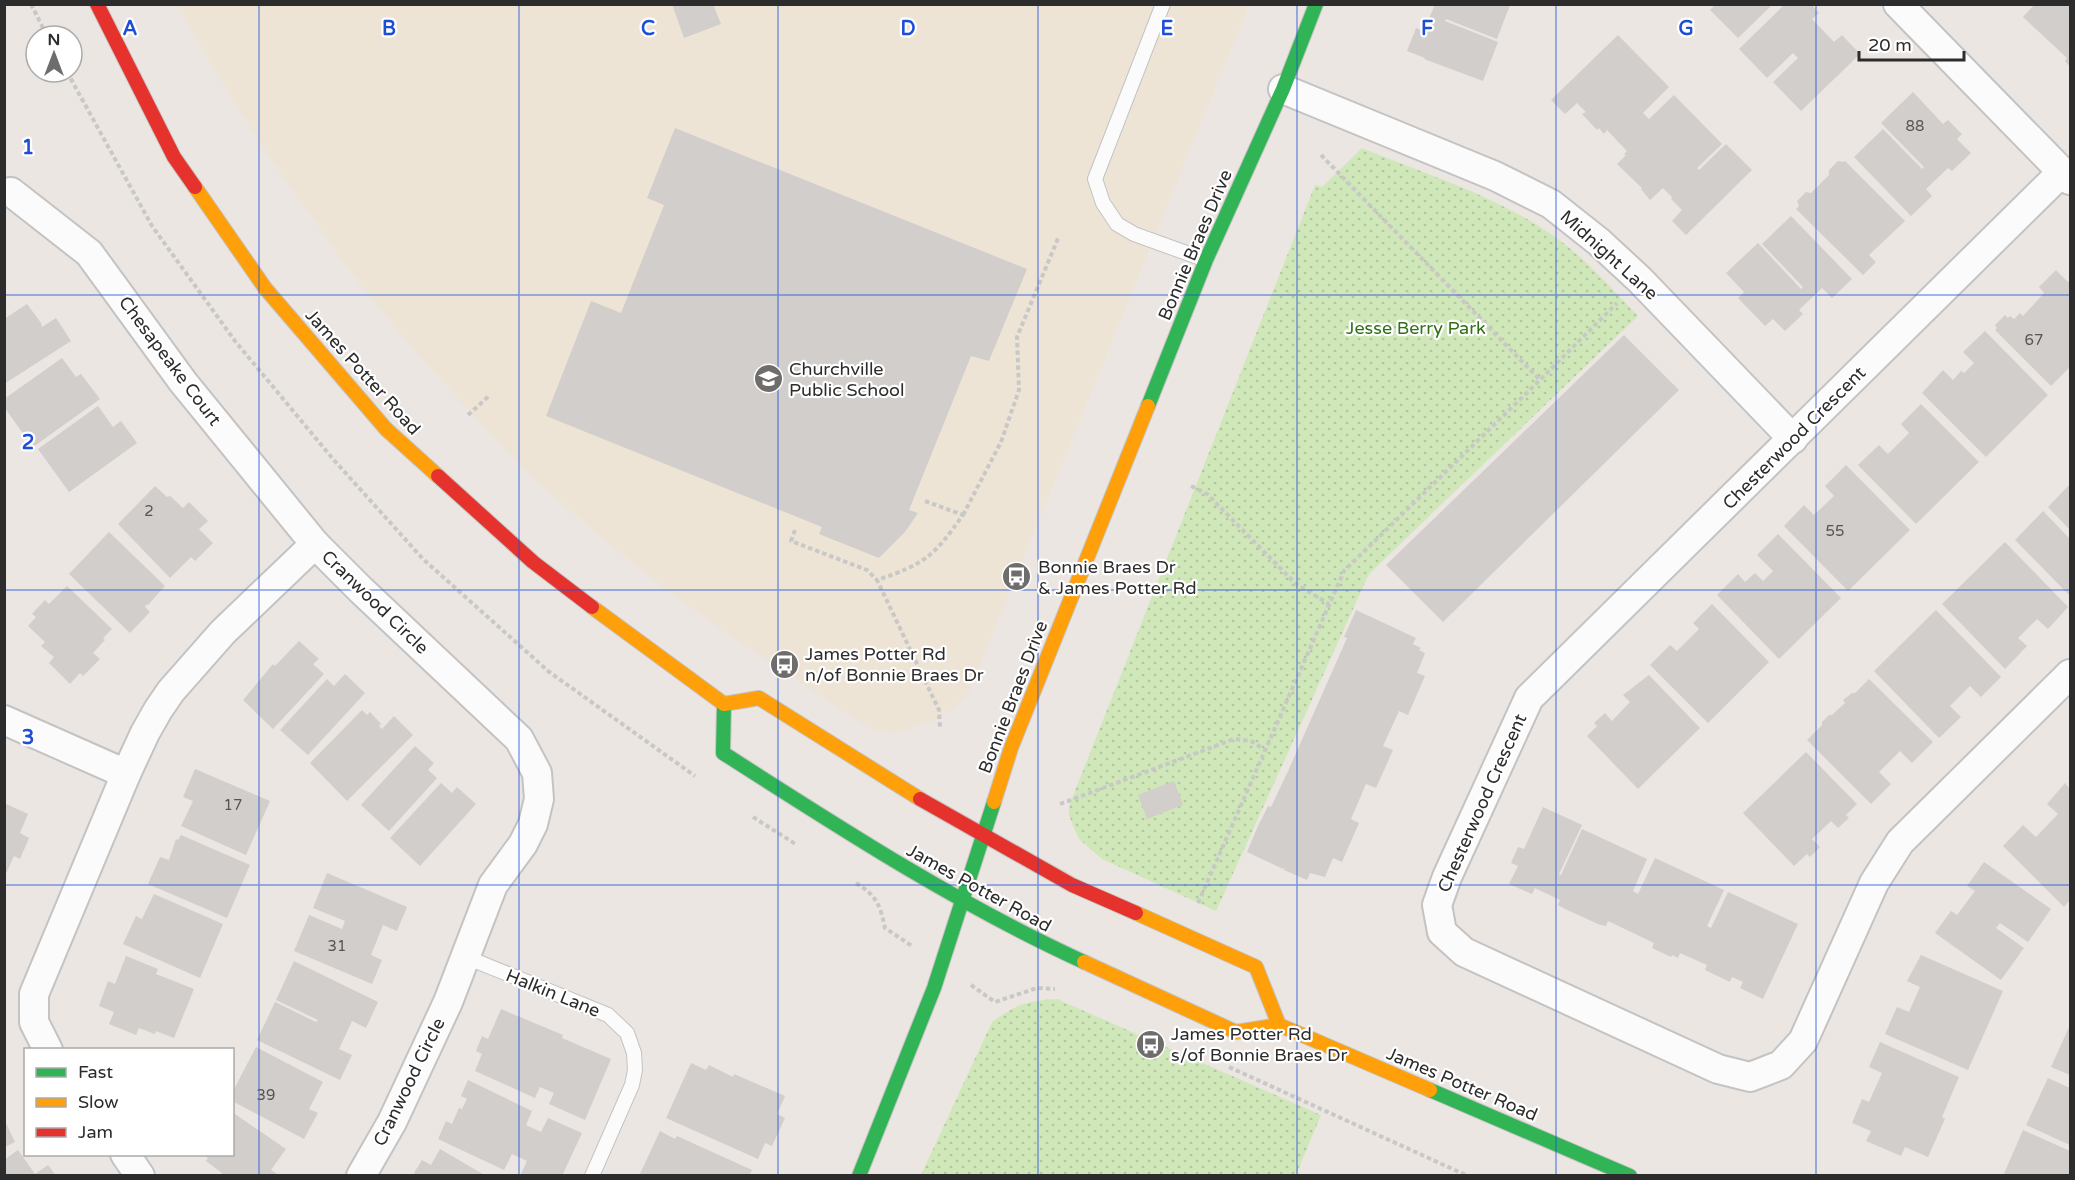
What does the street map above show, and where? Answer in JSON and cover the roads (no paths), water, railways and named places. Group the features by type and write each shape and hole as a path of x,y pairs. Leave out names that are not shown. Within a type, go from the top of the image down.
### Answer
{"main road":[{"name":"James Potter Road","path":"97,4 174,157 265,288 386,429 533,562 634,640 724,704 723,753 872,849 1042,943 1236,1032 1279,1025 1630,1176"},
{"name":"Bonnie Braes Drive","path":"859,1176 934,988 1011,747 1206,260 1283,89 1316,4"},
{"path":"724,704 759,698 897,786 1072,885 1256,967 1279,1025"}],"street":[{"path":"1898,4 2066,176"},
{"name":"Midnight Lane","path":"1283,89 1495,176 1551,204 1599,242 1640,280 1792,439"},
{"name":"Chesterwood Crescent","path":"2066,176 1792,439 1529,698 1447,877 1437,905 1442,932 1464,951 1718,1069 1750,1077 1781,1065 1803,1041 1874,883 1900,842 2070,674"},
{"name":"Chesapeake Court","path":"11,192 89,253 183,382 315,544"},
{"name":"Cranwood Circle","path":"47,1048 34,1022 34,994 144,733 171,691 224,632 315,544 519,739 537,773 539,799 533,824 523,844 493,885 466,957 421,1062 392,1122 361,1176"},
{"path":"4,720 126,774"},
{"path":"126,1156 140,1176"}],"lane":[{"path":"1163,4 1095,179 1103,203 1117,224 1134,234 1206,260"},
{"name":"Halkin Lane","path":"466,957 608,1015 627,1033 634,1053 635,1070 632,1085 592,1176"}],"place":[{"name":"Churchville Public School","path":"768,379"},
{"name":"Bonnie Braes Dr & James Potter Rd","path":"1017,577"},
{"name":"James Potter Rd n/of Bonnie Braes Dr","path":"784,664"},
{"name":"James Potter Rd s/of Bonnie Braes Dr","path":"1150,1044"}],"park label":[{"name":"Jesse Berry Park","path":"1416,328"}]}
